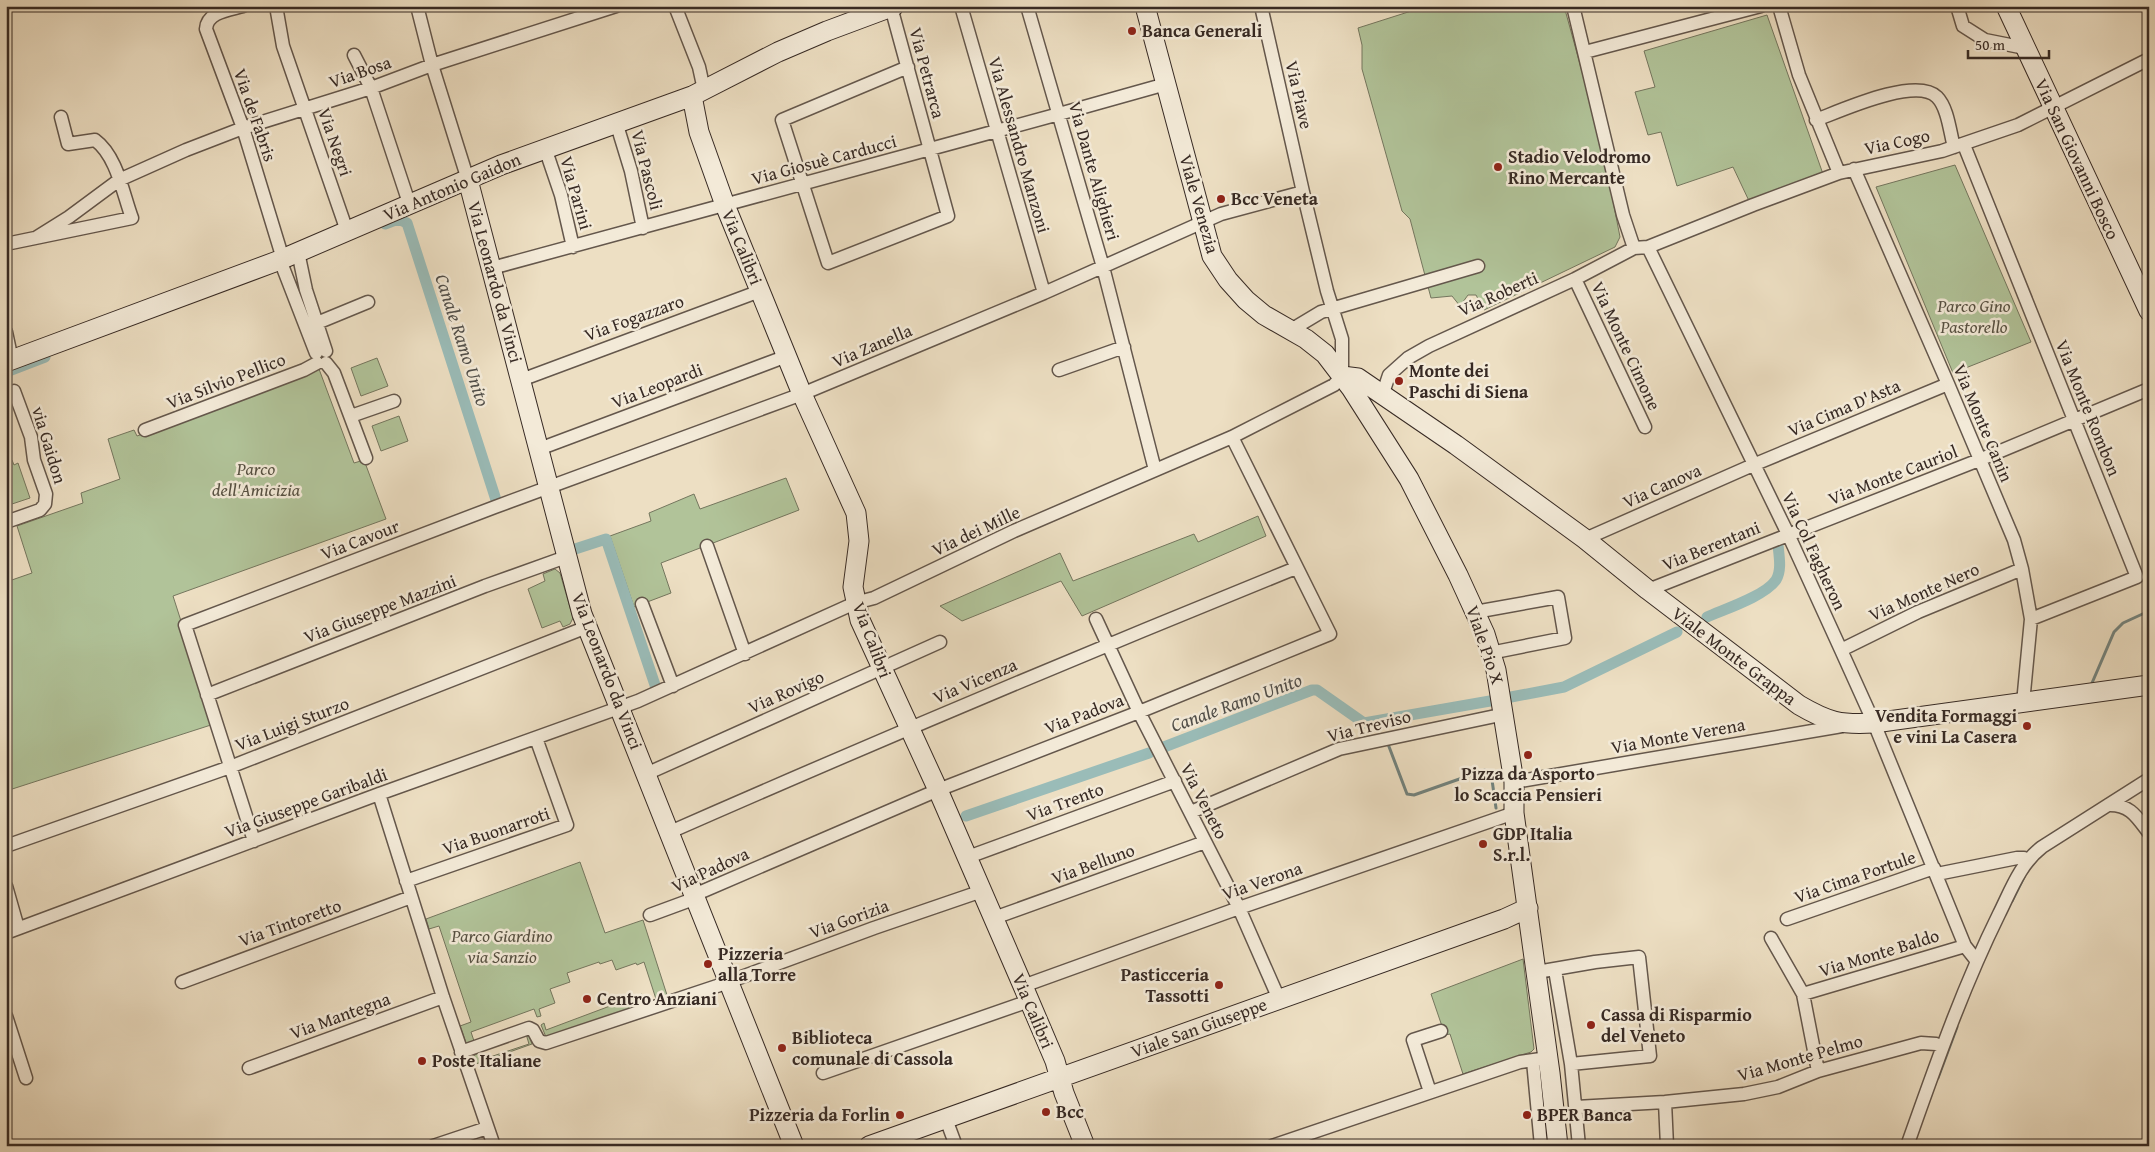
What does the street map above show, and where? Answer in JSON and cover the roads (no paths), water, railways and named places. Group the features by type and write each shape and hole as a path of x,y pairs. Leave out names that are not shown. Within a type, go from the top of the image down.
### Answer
{"street":[{"name":"Via de Fabris","path":"243,6 215,15 208,20 206,29 243,128 287,257"},
{"name":"Via Negri","path":"276,6 283,46 347,231"},
{"path":"417,6 432,65 468,180"},
{"name":"Via Bosa","path":"37,237 69,217 119,180 186,150 243,128 371,88 432,65 616,6"},
{"path":"675,6 699,67 698,93"},
{"name":"Via Alessandro Manzoni","path":"960,6 1044,294"},
{"name":"Via Dante Alighieri","path":"1027,6 1103,267 1155,470"},
{"name":"Viale Venezia","path":"1145,6 1212,256 1228,280 1255,308 1306,339 1324,354"},
{"name":"Via Piave","path":"1261,6 1303,192 1342,339 1342,376"},
{"path":"1573,6 1623,215 1634,248"},
{"path":"1585,52 1762,6"},
{"path":"1779,6 1799,75 1839,173"},
{"path":"1957,6 1963,26 1984,40 2026,48"},
{"name":"Via San Giovanni Bosco","path":"2006,6 2149,311"},
{"name":"Via Antonio Gaidon","path":"9,361 287,257 409,203 545,148 698,93 786,49 893,7"},
{"name":"Via Petrarca","path":"802,184 828,263 948,216 893,7"},
{"path":"354,55 371,88 409,203"},
{"name":"Via Cogo","path":"1648,247 1839,173 1959,146 2018,125 2149,59"},
{"path":"802,184 782,120 908,68"},
{"name":"Via Giosuè Carducci","path":"492,268 1166,84"},
{"name":"Via Monte Rombon","path":"1816,120 1873,98 1898,92 1920,90 1936,95 1943,105 2137,577 2030,619"},
{"name":"Via Calibri","path":"698,93 699,132 725,205 802,394 857,519 859,541 853,587 860,620 968,856 1055,1061 1059,1077 1085,1146"},
{"name":"Via Bosa","path":"6,244 132,218 114,165 103,146 95,140 68,144 61,118"},
{"name":"Via Pascoli","path":"616,122 631,170 644,228"},
{"name":"Via Parini","path":"545,148 561,195 573,247"},
{"name":"Via Monte Canin","path":"1854,169 2014,540 2022,569 2030,619 2023,703"},
{"name":"Via Leonardo da Vinci","path":"468,180 566,557 587,627 794,1146"},
{"path":"1203,223 1221,214 1303,192"},
{"name":"Via Zanella","path":"548,488 802,394 1044,294 1203,223"},
{"name":"Via Roberti","path":"1382,396 1389,375 1408,358 1474,324 1575,279 1634,248 1648,247"},
{"name":"Via Col Fagheron","path":"1648,247 1753,466 1788,534 1874,724 1966,946 1976,960"},
{"path":"287,257 306,290 317,323 321,358"},
{"path":"287,257 321,358 334,373 366,458"},
{"path":"1291,330 1312,316 1333,308 1478,266"},
{"name":"Via Monte Cimone","path":"1575,279 1644,427"},
{"name":"Via Fogazzaro","path":"521,380 760,291"},
{"path":"317,323 368,302"},
{"path":"6,332 9,361"},
{"path":"1324,354 1339,348 1342,339"},
{"path":"1059,370 1124,346"},
{"name":"Viale Pio X","path":"1324,354 1342,376 1409,479 1458,575 1475,612 1490,653 1505,714 1514,782 1514,814 1528,908 1571,1064 1579,1146"},
{"name":"Via Leopardi","path":"539,449 787,356"},
{"name":"Via Silvio Pellico","path":"145,430 304,370 321,358"},
{"name":"Viale Monte Grappa","path":"1342,376 1358,378 1442,435 1585,539 1648,590 1799,705 1821,718 1847,725 1874,724 2149,685"},
{"name":"Via dei Mille","path":"619,708 746,654 855,603 874,598 1014,531 1232,437 1334,385 1342,376"},
{"name":"Via Cima D'Asta","path":"1753,466 1948,384"},
{"name":"Via Monte Cauriol","path":"1788,534 1979,460 2149,389"},
{"name":"via Gaidon","path":"6,394 14,391 31,437 34,460 46,499 40,510 6,522"},
{"path":"1375,429 1382,396"},
{"path":"351,416 394,401"},
{"name":"Via Padova","path":"650,915 688,901 695,895 938,790 1139,712 1330,634 1232,437"},
{"name":"Via Canova","path":"1585,539 1753,466"},
{"name":"Via Cavour","path":"207,695 185,626 548,488"},
{"name":"Via Berentani","path":"1648,590 1788,534"},
{"path":"707,546 746,654"},
{"name":"Via Giuseppe Mazzini","path":"207,695 485,586 566,557"},
{"name":"Via Vicenza","path":"670,832 909,727 1296,568"},
{"name":"Via Monte Nero","path":"1841,650 1918,612 2022,569"},
{"path":"1475,612 1558,597 1565,638 1490,653"},
{"path":"642,604 673,686"},
{"name":"Via Veneto","path":"1096,619 1139,712 1239,908 1279,999"},
{"name":"Via Luigi Sturzo","path":"6,846 230,767 587,627"},
{"name":"Via Rovigo","path":"646,774 940,642"},
{"path":"207,695 254,841"},
{"name":"Via Giuseppe Garibaldi","path":"12,931 379,794 619,708"},
{"name":"Via Treviso","path":"1191,812 1338,749 1505,714"},
{"name":"Via Monte Verena","path":"1514,782 1847,725"},
{"name":"Via Buonarroti","path":"406,881 567,824 536,738"},
{"path":"1907,1146 1942,1047 1976,960 2027,860 2042,848 2149,779"},
{"name":"Via Trento","path":"968,856 1175,781"},
{"path":"2130,809 2132,796 2137,787"},
{"path":"379,794 443,997 494,1146"},
{"path":"2108,805 2121,805 2130,809 2149,833"},
{"name":"Via Verona","path":"823,1073 1239,908 1514,814"},
{"name":"Via Belluno","path":"994,918 1205,842"},
{"path":"1935,871 2017,858 2027,860"},
{"name":"Via Cima Portule","path":"1787,919 1935,871"},
{"path":"6,886 12,931"},
{"name":"Via Gorizia","path":"461,1052 531,1028 539,1041 546,1044 982,891"},
{"name":"Via Tintoretto","path":"182,982 411,897"},
{"name":"Viale San Giuseppe","path":"869,1146 1504,919 1528,908"},
{"name":"Via Monte Baldo","path":"1771,938 1803,994 1818,1071"},
{"name":"Via Monte Baldo","path":"1803,994 1966,946"},
{"path":"1546,971 1595,962 1639,957 1650,1056 1571,1064"},
{"name":"Viale Pio X","path":"1546,971 1544,1071 1548,1145"},
{"name":"Via Mantegna","path":"250,1068 443,997"},
{"path":"6,1016 26,1078"},
{"path":"1430,1092 1413,1040 1441,1031"},
{"name":"Via Monte Pelmo","path":"1576,1107 1665,1102 1744,1094 1778,1087 1818,1071 1921,1043 1936,1044 1942,1047"},
{"path":"1272,1146 1520,1062 1544,1071 1574,1086"},
{"path":"1665,1102 1667,1146"},
{"path":"946,1118 956,1146"},
{"path":"433,1146 487,1128"}],"waterway":[{"name":"Canale Ramo Unito","path":"385,224 398,219 407,223 497,503"},
{"name":"Canale Ramo Unito","path":"6,372 45,357"},
{"name":"Canale Ramo Unito","path":"572,550 606,539 655,685"},
{"name":"Canale Ramo Unito","path":"1707,617 1754,597 1771,586 1779,572 1778,545"},
{"path":"2092,683 2114,632 2123,623 2149,611"},
{"name":"Canale Ramo Unito","path":"1511,697 1564,687 1677,632"},
{"name":"Canale Ramo Unito","path":"1164,747 1312,690 1317,690 1364,723 1490,701"},
{"path":"1388,744 1407,794 1414,795 1485,770 1491,773 1496,808"},
{"name":"Canale Ramo Unito","path":"966,816 1149,753"},
{"path":"2012,901 2024,877"},
{"path":"1938,1078 1957,1027"}],"place":[{"name":"Banca Generali","path":"1132,31"},
{"name":"Stadio Velodromo Rino Mercante","path":"1498,167"},
{"name":"Bcc Veneta","path":"1221,199"},
{"name":"Monte dei Paschi di Siena","path":"1399,381"},
{"name":"Vendita Formaggi e vini La Casera","path":"2027,726"},
{"name":"Pizza da Asporto lo Scaccia Pensieri","path":"1528,755"},
{"name":"GDP Italia S.r.l.","path":"1483,844"},
{"name":"Pizzeria alla Torre","path":"708,964"},
{"name":"Pasticceria Tassotti","path":"1219,985"},
{"name":"Centro Anziani","path":"587,999"},
{"name":"Cassa di Risparmio del Veneto","path":"1591,1025"},
{"name":"Biblioteca comunale di Cassola","path":"782,1048"},
{"name":"Poste Italiane","path":"422,1061"},
{"name":"Bcc","path":"1046,1112"},
{"name":"Pizzeria da Forlin","path":"900,1115"},
{"name":"BPER Banca","path":"1527,1115"}],"park label":[{"name":"Parco Gino Pastorello","path":"1974,316"},
{"name":"Parco dell'Amicizia","path":"256,479"},
{"name":"Parco Giardino via Sanzio","path":"502,946"}]}
